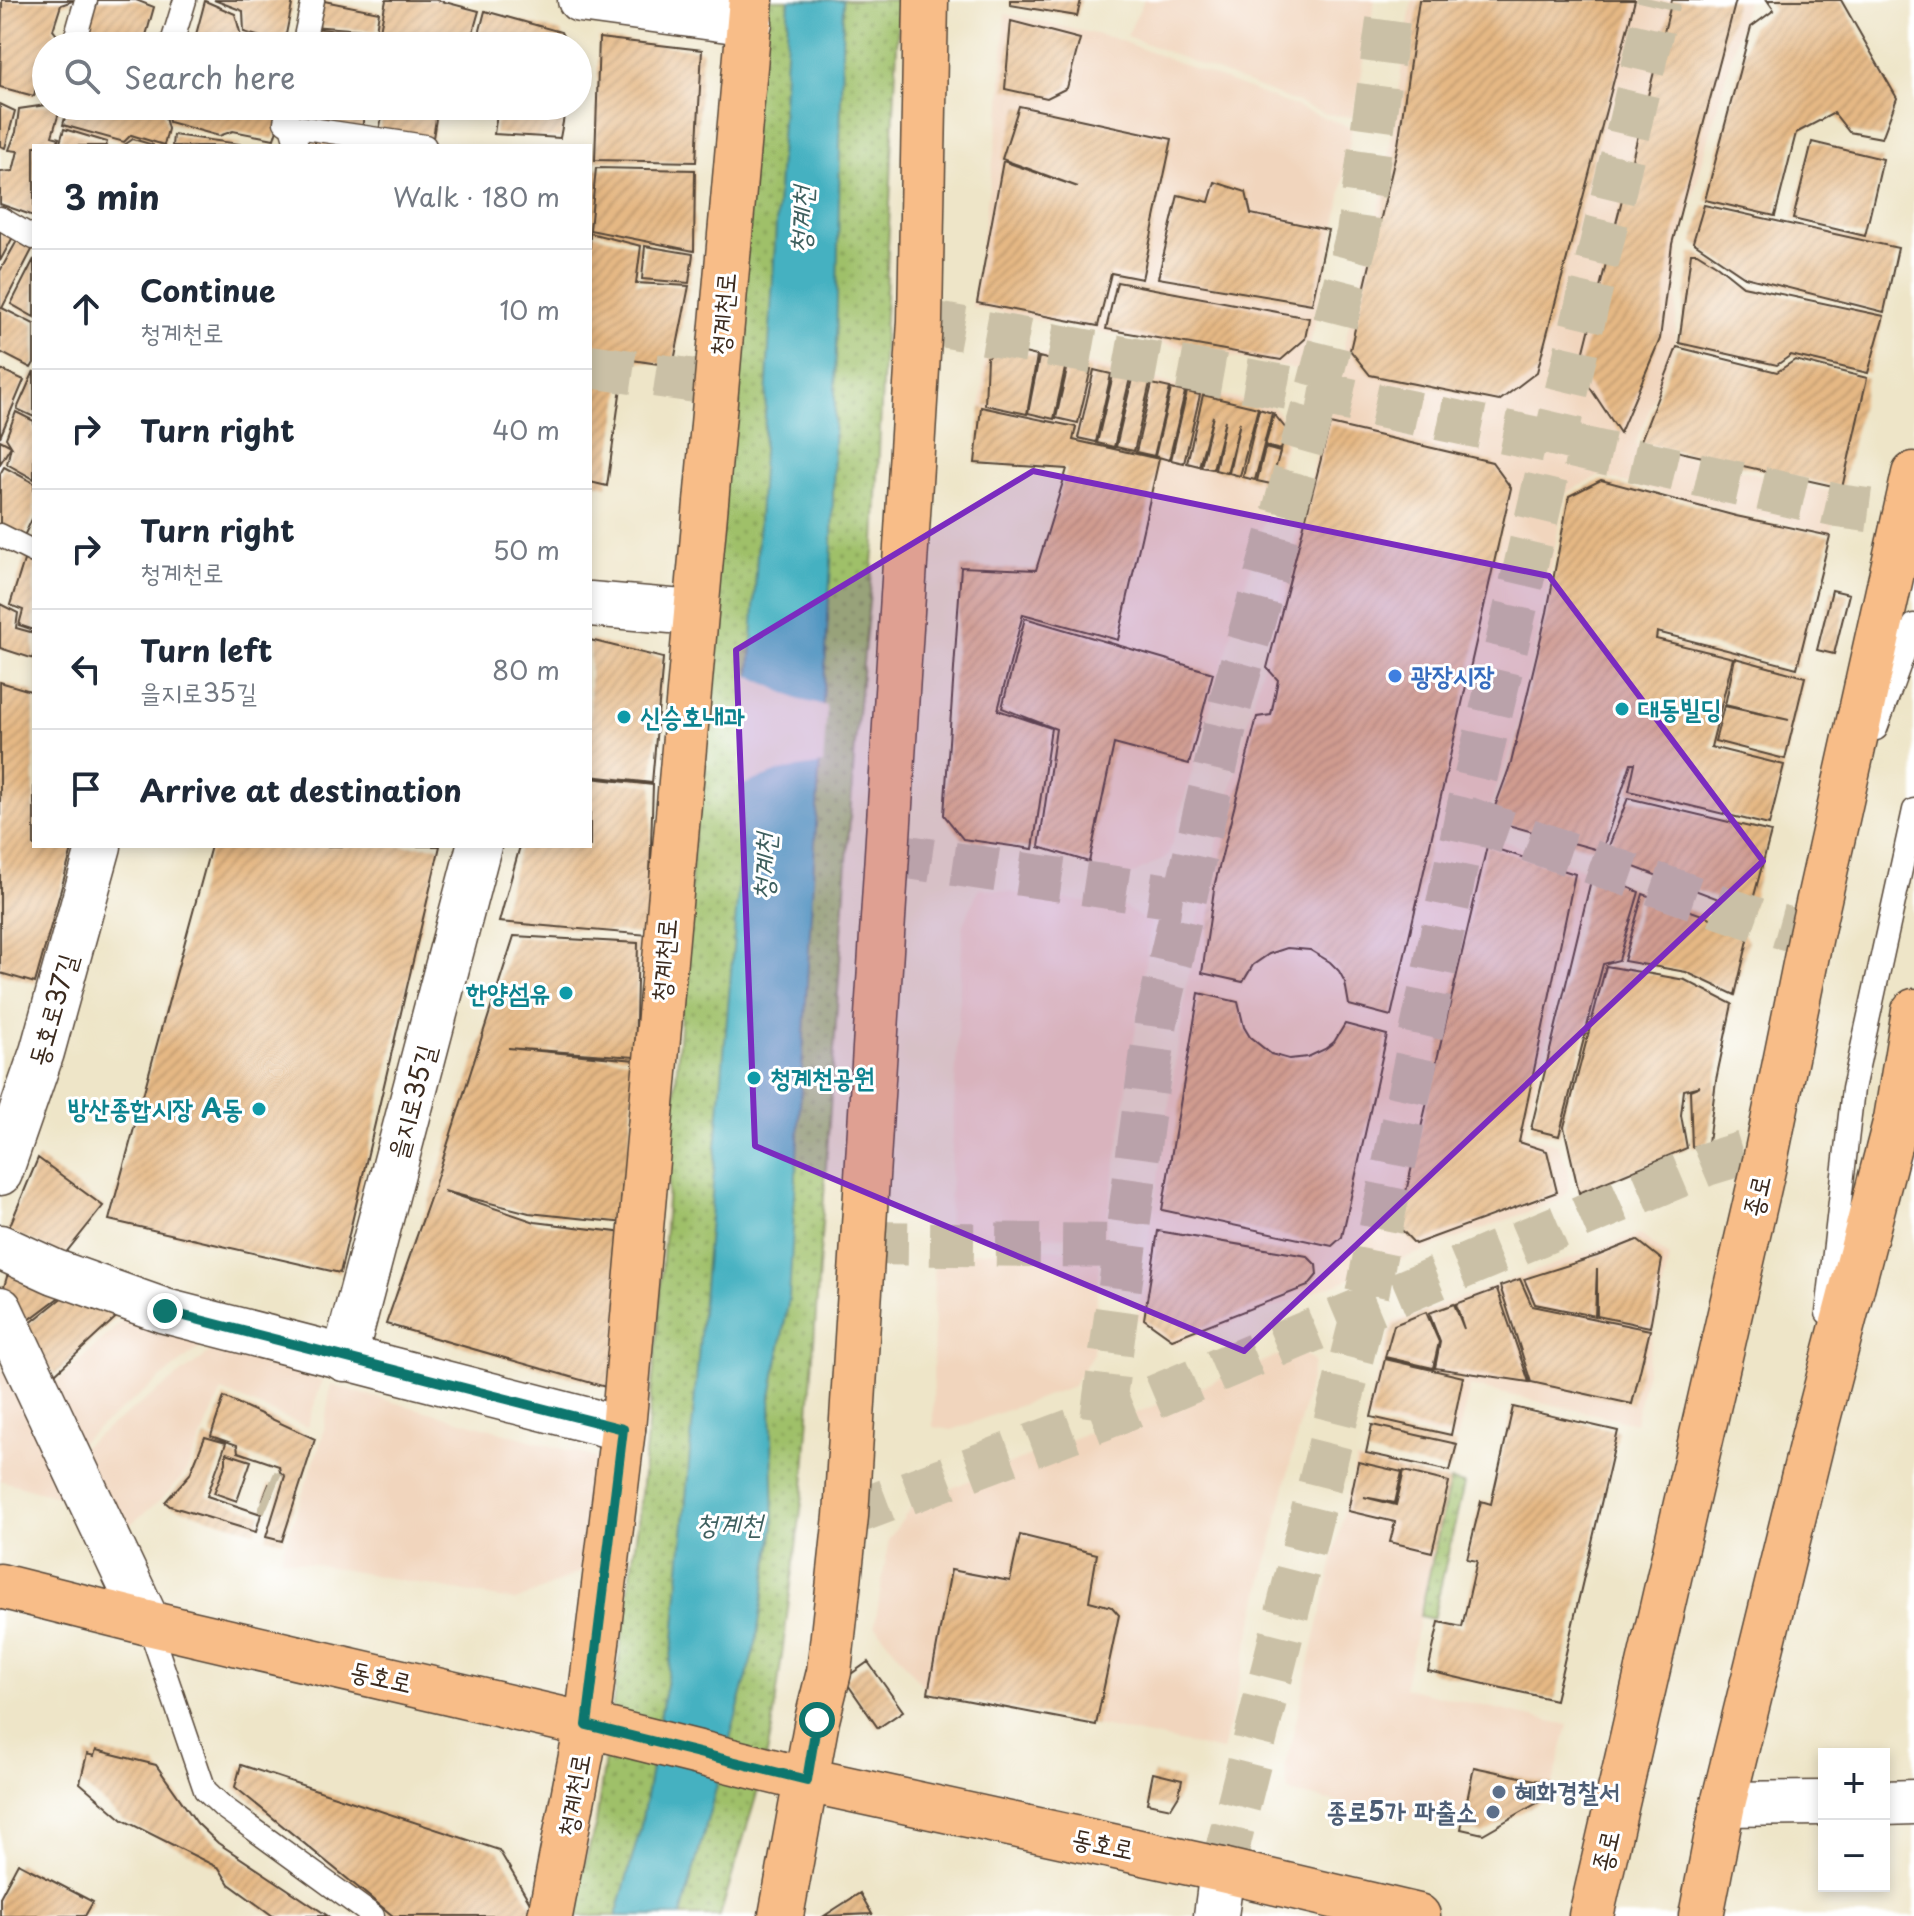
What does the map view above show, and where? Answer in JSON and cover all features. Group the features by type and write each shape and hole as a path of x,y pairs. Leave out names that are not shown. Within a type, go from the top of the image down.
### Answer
{"main road":[{"path":"781,1916 797,1777 817,1720 829,1672 846,1516 920,321 926,0"},
{"name":"청계천로","path":"550,1916 600,1728 694,613 751,11"},
{"name":"종로","path":"1591,1916 1769,1145 1825,870 1914,474"},
{"path":"1701,1916 1723,1804 1813,1438 1905,1119 1914,1011"},
{"name":"동호로","path":"0,1586 797,1777 1418,1916"}],"street":[{"path":"580,0 751,11"},
{"path":"592,604 694,613"},
{"name":"동호로37길","path":"0,1173 42,1052 98,848"},
{"name":"을지로35길","path":"344,1359 478,848"},
{"path":"0,1247 55,1272 165,1311 623,1429"},
{"path":"0,1309 148,1623"},
{"path":"1890,1803 1914,1802"},
{"path":"1723,1804 1818,1803"},
{"path":"1216,1916 1222,1870"}],"lane":[{"path":"77,32 86,0"},
{"path":"175,32 185,0"},
{"path":"306,32 313,0"},
{"path":"292,126 412,144"},
{"path":"0,218 32,237"},
{"path":"0,535 32,551"},
{"path":"1825,870 1914,625"},
{"path":"1813,1438 1853,1089 1914,810"},
{"path":"148,1623 205,1790 223,1807 373,1916"}],"highlighted area":[{"path":"1033,471 1549,576 1763,861 1244,1351 755,1146 736,650"}],"shaded area":[{"path":"1144,0 1375,0 1354,117 1326,114 1127,36"},
{"name":"광장시장","path":"1412,0 1747,0 1679,247 1675,346 1636,444 1841,494 1831,533 1734,513 1600,476 1565,494 1543,612 1514,740 1480,833 1587,870 1524,1136 1558,1144 1569,1171 1568,1191 1559,1200 1174,1345 1137,1318 1195,932 1383,192"},
{"path":"1005,14 1113,38 1352,128 1337,220 1304,371 972,307 1001,106"},
{"path":"1003,345 1273,407 1290,428 1168,856 1128,877 1033,849 963,839 944,815 950,707 998,710 1023,614 1118,639 1158,459 1075,439 1076,426 981,407 985,356"},
{"path":"979,888 1123,907 1151,923 1105,1237 951,1236 948,1231 963,926"},
{"path":"1639,1234 1669,1257 1635,1423 1470,1386 1457,1440 1365,1419 1393,1322"},
{"path":"1011,1249 1100,1251 1093,1353 1073,1386 952,1430 933,1427 934,1257"},
{"path":"128,1315 209,1340 77,1445 55,1384"},
{"path":"219,1346 322,1381 307,1427 222,1391 186,1473 162,1499 128,1526 108,1519 81,1448"},
{"path":"1297,1348 1314,1362 1223,1751 1096,1725 1119,1615 1112,1607 1089,1601 1097,1555 1020,1535 1010,1581 951,1570 928,1693 875,1625 889,1539 914,1503"},
{"path":"0,1363 74,1501 0,1480"},
{"path":"331,1385 603,1460 585,1570 516,1601 280,1558 323,1436"},
{"path":"1356,1460 1450,1481 1404,1688 1568,1725 1553,1784 1474,1767 1461,1829 1288,1792 1285,1769"}],"green space":[{"name":"청계천공원","path":"757,0 899,0 875,542 855,744 804,1487 772,1730 762,1777 720,1916 570,1916 596,1823 638,1523 656,1348"},
{"path":"1450,1481 1464,1484 1433,1619 1420,1616"}],"water":[{"name":"청계천","path":"789,0 843,0 832,546 789,1298 771,1397 774,1526 756,1643 681,1916 616,1916 640,1830 674,1639 737,901"}],"pier":[{"path":"746,674 799,700 827,706 823,764 784,770 739,786"}],"building":[{"path":"2,0 75,0 61,5 55,32 32,32 32,95 0,87"},
{"path":"97,0 136,0 154,7 147,32 84,32"},
{"path":"214,0 293,0 286,32 244,32 243,11"},
{"path":"319,0 379,12 376,31 311,26"},
{"path":"386,0 437,0 479,11 473,32 380,32"},
{"path":"1010,0 1081,0 1077,16 1010,5"},
{"path":"1419,0 1635,0 1537,372 1499,401 1370,375 1350,350 1398,145"},
{"path":"1672,0 1736,0 1672,244 1660,339 1620,433 1579,371"},
{"path":"1767,0 1841,0 1897,98 1882,138 1849,132 1834,113 1796,133 1775,216 1705,200 1751,27 1774,10"},
{"path":"205,1 235,14 240,32 197,32"},
{"path":"485,11 561,32 480,32"},
{"path":"1011,21 1080,39 1067,88 1047,98 1005,89"},
{"path":"314,28 344,32 313,32"},
{"path":"599,38 702,50 696,162 595,160"},
{"path":"0,104 15,111 5,148 0,146"},
{"path":"1019,106 1172,139 1142,279 1111,273 1098,326 977,303 1003,161 1078,187 1002,159"},
{"path":"32,107 32,120 57,120 52,136 59,138 57,144 32,144 32,215 0,204 0,172 13,171 18,151 9,150 16,132 19,109"},
{"path":"64,120 166,120 168,129 164,144 161,144 131,135 124,142 63,125"},
{"path":"280,120 274,139 233,131 219,136 169,122"},
{"path":"301,120 363,120 362,130"},
{"path":"381,120 436,120 433,138 379,131"},
{"path":"496,120 563,120 560,138 494,134"},
{"path":"64,129 107,142 106,144 60,144"},
{"path":"173,135 240,144 172,144"},
{"path":"315,137 345,144 315,144"},
{"path":"133,139 150,144 126,144"},
{"path":"1812,142 1883,159 1865,236 1793,219"},
{"path":"596,168 695,170 694,251 592,230"},
{"path":"1215,182 1246,192 1251,214 1328,230 1312,304 1158,278 1178,195 1209,202"},
{"path":"1704,205 1898,248 1884,312 1745,277 1693,242"},
{"path":"0,226 14,235 0,261"},
{"path":"592,234 641,246 636,283 689,286 673,366 592,354"},
{"path":"18,239 32,245 2,308 32,323 31,368 0,352 0,271"},
{"path":"645,246 693,254 689,283 642,279"},
{"path":"1691,253 1697,253 1718,266 1743,286 1884,316 1868,373 1791,355 1777,365 1679,343"},
{"path":"32,263 32,316 11,304"},
{"path":"1117,282 1309,318 1305,339 1281,360 1106,329"},
{"path":"1677,347 1777,372 1795,360 1867,378 1842,488 1640,443"},
{"path":"1003,348 1037,356 1027,414 985,405 987,357"},
{"path":"1039,357 1066,364 1054,419 1028,413"},
{"path":"1068,365 1091,369 1078,423 1056,418"},
{"path":"0,369 24,380 0,437"},
{"path":"1094,370 1111,374 1096,442 1078,438"},
{"path":"32,375 32,416 17,409"},
{"path":"592,375 622,380 607,486 592,482"},
{"path":"1113,375 1130,378 1114,447 1097,443"},
{"path":"1132,379 1150,383 1134,451 1116,447"},
{"path":"1152,384 1170,388 1154,456 1136,452"},
{"path":"1171,389 1185,392 1169,460 1155,456"},
{"path":"1187,392 1200,395 1184,463 1171,460"},
{"path":"1203,395 1258,408 1240,476 1229,473 1240,422 1227,473 1215,470 1225,420 1213,469 1201,467 1213,416 1199,466 1187,463"},
{"path":"981,407 1076,427 1073,440 1159,459 1118,640 1023,614 998,710 1051,728 1033,849 963,839 944,815 961,567 1036,570 1067,469 975,463"},
{"path":"1259,409 1272,413 1255,480 1243,477"},
{"path":"16,412 32,420 32,478 7,464 11,446 6,438"},
{"path":"1274,414 1286,429 1281,450 1265,446"},
{"path":"1330,424 1492,462 1511,488 1391,1016 1349,1005 1345,982 1339,971 1310,950 1287,948 1269,954 1253,965 1243,982 1202,973 1215,883 1257,717 1271,715 1278,680 1267,668"},
{"path":"0,440 11,446 0,464"},
{"path":"1265,448 1280,452 1271,484 1257,481"},
{"path":"4,467 32,482 32,519 24,536 0,524 0,474"},
{"path":"1601,480 1736,516 1830,536 1797,668 1657,632 1656,639 1733,658 1711,747 1784,765 1769,825 1629,791 1635,763 1631,763 1602,851 1490,820 1511,763 1547,612 1569,496"},
{"path":"26,554 32,557 32,629 19,625 23,610 10,605"},
{"path":"1832,590 1849,594 1834,654 1817,650"},
{"path":"0,604 18,613 16,628 32,632 32,658 0,648"},
{"path":"1025,618 1213,673 1189,764 1114,744 1089,862 1039,847 1056,729 1002,708"},
{"name":"신승호내과","path":"592,640 663,658 652,783 592,776"},
{"path":"1735,658 1805,677 1785,759 1715,741 1724,706 1789,720 1725,705"},
{"path":"0,682 32,691 32,848 72,848 35,983 0,973"},
{"path":"592,778 653,785 648,935 499,922 519,848 592,848"},
{"path":"1628,798 1771,832 1750,911 1605,856"},
{"path":"1487,846 1575,874 1519,1142 1547,1151 1557,1192 1415,1244 1398,1226"},
{"name":"방산종합시장 A동","path":"210,848 440,848 340,1273 109,1220"},
{"path":"1593,872 1639,892 1619,960 1603,964 1559,1136 1531,1129"},
{"path":"1643,894 1739,928 1748,940 1735,995 1686,972 1624,961"},
{"path":"514,936 638,943 635,1057 508,1048 635,1060 625,1223 529,1213 444,1191 535,1222 624,1233 616,1390 386,1324 434,1187"},
{"path":"1606,966 1685,980 1732,1004 1716,1080 1708,1143 1692,1147 1690,1090 1700,1086 1684,1090 1681,1115 1687,1148 1579,1193 1564,1127"},
{"path":"1199,993 1238,1002 1244,1027 1250,1037 1271,1054 1289,1059 1308,1057 1325,1049 1334,1042 1345,1024 1387,1035 1342,1237 1332,1246 1162,1210"},
{"path":"38,1158 103,1206 64,1255 8,1230"},
{"path":"1158,1231 1307,1256 1316,1265 1317,1275 1308,1286 1172,1339 1144,1319"},
{"path":"1637,1240 1662,1260 1650,1327 1597,1316 1597,1269 1595,1316 1535,1304 1524,1279"},
{"path":"9,1270 66,1292 21,1326 1,1297"},
{"path":"1520,1279 1532,1306 1650,1330 1632,1404 1531,1382 1500,1286"},
{"path":"1497,1289 1529,1382 1435,1368 1440,1342 1429,1313 1454,1304 1464,1329 1456,1304"},
{"path":"69,1292 124,1310 55,1374 23,1329"},
{"path":"1426,1312 1439,1342 1433,1368 1385,1357 1394,1325"},
{"path":"1385,1359 1463,1377 1451,1435 1371,1417"},
{"path":"224,1397 315,1439 282,1541 266,1537 285,1476 279,1466 238,1452 237,1445 211,1436"},
{"path":"1513,1407 1618,1431 1555,1700 1428,1671 1439,1622 1462,1627 1477,1561 1467,1559 1481,1501 1491,1504"},
{"path":"1372,1425 1457,1444 1450,1471 1366,1453"},
{"path":"205,1437 226,1443 207,1496 261,1514 256,1532 165,1502 190,1474"},
{"path":"226,1453 251,1461 237,1501 214,1493 226,1463"},
{"path":"1358,1462 1402,1472 1395,1503 1364,1497 1396,1505 1404,1471 1449,1482 1432,1552 1390,1542 1395,1522 1348,1511"},
{"path":"269,1484 274,1486 271,1497 263,1499"},
{"path":"1020,1535 1097,1554 1089,1601 1112,1607 1119,1615 1096,1725 928,1693 951,1570 1010,1581"},
{"path":"868,1662 903,1711 878,1728 844,1679"},
{"path":"96,1750 156,1765 197,1823 218,1843 328,1916 273,1916 229,1884 219,1868 123,1820 80,1783 87,1754 94,1756"},
{"path":"241,1765 499,1850 538,1916 393,1916 235,1787"},
{"name":"종로5가 파출소","path":"1474,1767 1553,1784 1551,1795 1483,1834 1461,1829"},
{"path":"1153,1773 1182,1780 1179,1795 1171,1808 1147,1803"},
{"path":"18,1863 93,1902 85,1916 0,1916 0,1897"},
{"path":"860,1893 872,1914 824,1916"}],"tunnel":[{"path":"1102,1419 1156,1022 1230,705 1358,233 1391,0"},
{"path":"1222,1870 1364,1309 1466,818 1659,0"},
{"path":"920,321 1317,393 1838,506 1904,515"},
{"path":"592,366 716,384"},
{"path":"1466,818 1764,922 1811,935"},
{"path":"888,854 1183,898"},
{"path":"846,1516 1102,1419 1707,1164 1769,1145"},
{"path":"864,1243 1126,1246"},
{"path":"266,1491 273,1494"}],"place":[{"name":"광장시장","path":"1395,676"},
{"name":"대동빌딩","path":"1622,709"},
{"name":"신승호내과","path":"624,717"},
{"name":"한양섬유","path":"566,993"},
{"name":"청계천공원","path":"754,1078"},
{"name":"방산종합시장 A동","path":"259,1109"},
{"name":"혜화경찰서","path":"1499,1792"},
{"name":"종로5가 파출소","path":"1493,1812"}],"route":[{"path":"165,1311 623,1429 587,1725 807,1780 817,1720"}]}
